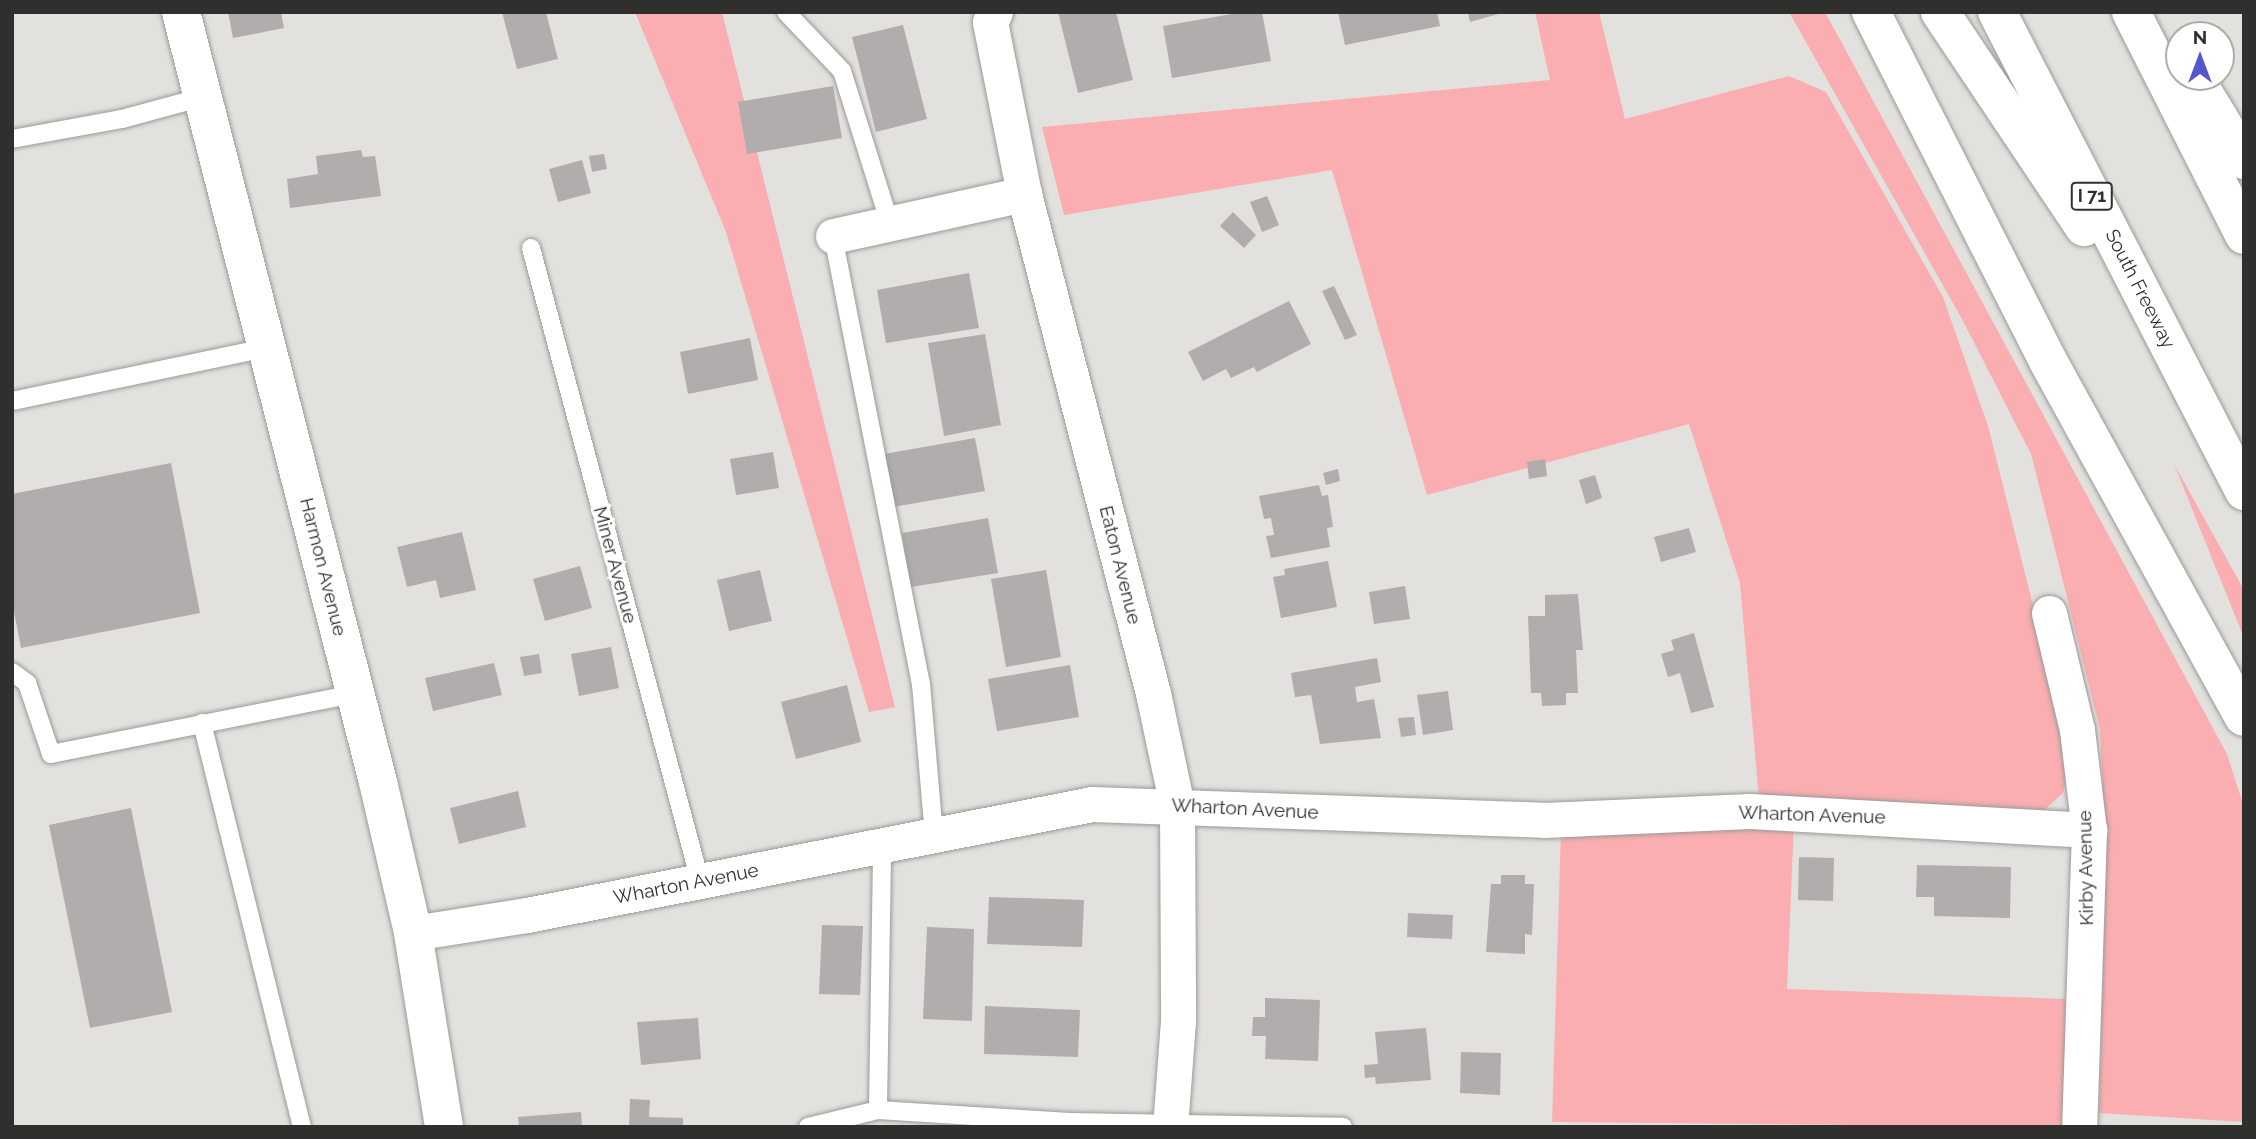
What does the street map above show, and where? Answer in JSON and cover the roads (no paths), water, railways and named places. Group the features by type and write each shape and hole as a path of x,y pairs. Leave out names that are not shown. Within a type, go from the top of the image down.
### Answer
{"main road":[{"name":"Harmon Avenue","path":"181,12 355,694 413,933 444,1127"},
{"path":"1871,12 2048,361 2244,717"},
{"path":"1940,12 2187,379"},
{"name":"South Freeway","path":"1997,12 2244,491"},
{"path":"2131,12 2244,234"},
{"path":"2155,12 2165,29"},
{"path":"2202,91 2244,160"}],"street":[{"name":"Eaton Avenue","path":"995,12 990,22 1024,194 1153,693 1177,806 1178,1021 1170,1124"},
{"path":"833,236 1024,194"},
{"name":"Kirby Avenue","path":"2049,613 2077,730 2089,830 2079,1127"},
{"name":"Wharton Avenue","path":"413,933 699,881 1092,804 1544,820 1750,811 2089,830"}],"lane":[{"path":"786,12 842,71 890,224"},
{"path":"12,139 122,119 203,97"},
{"path":"833,236 920,684 934,836"},
{"name":"Miner Avenue","path":"531,248 699,881"},
{"path":"12,401 265,348"},
{"path":"12,672 27,683 51,754 355,694"},
{"path":"202,723 302,1127"},
{"path":"878,1110 882,845"},
{"path":"808,1127 878,1110 1070,1122 1343,1127"}]}
